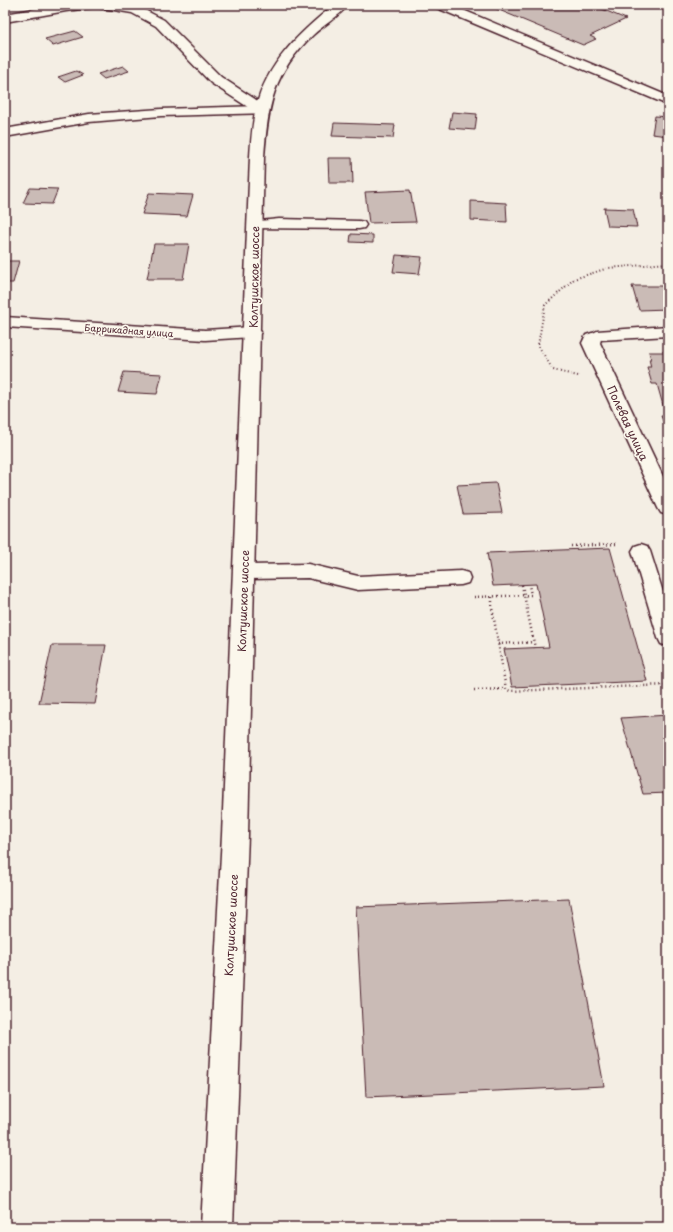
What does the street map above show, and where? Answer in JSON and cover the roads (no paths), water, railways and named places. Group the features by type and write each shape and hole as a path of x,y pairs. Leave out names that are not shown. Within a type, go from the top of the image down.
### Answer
{"main road":[{"path":"5,18 66,7 92,5"},
{"path":"101,5 135,10 160,23 216,80 262,110"},
{"name":"Колтушское шоссе","path":"217,1227 235,835 257,156 262,110 266,93 292,48 315,26 342,5"},
{"path":"441,5 668,101"},
{"name":"Баррикадная улица","path":"5,322 205,335 252,332"},
{"name":"Полевая улица","path":"592,339 591,343 604,372 668,508"}],"lane":[{"path":"5,133 60,122 100,117 210,110 262,110"},
{"path":"255,225 279,223 359,225"},
{"path":"592,339 598,336 668,331"},
{"path":"641,551 668,638"},
{"path":"244,572 308,571 358,582 461,578"}]}
